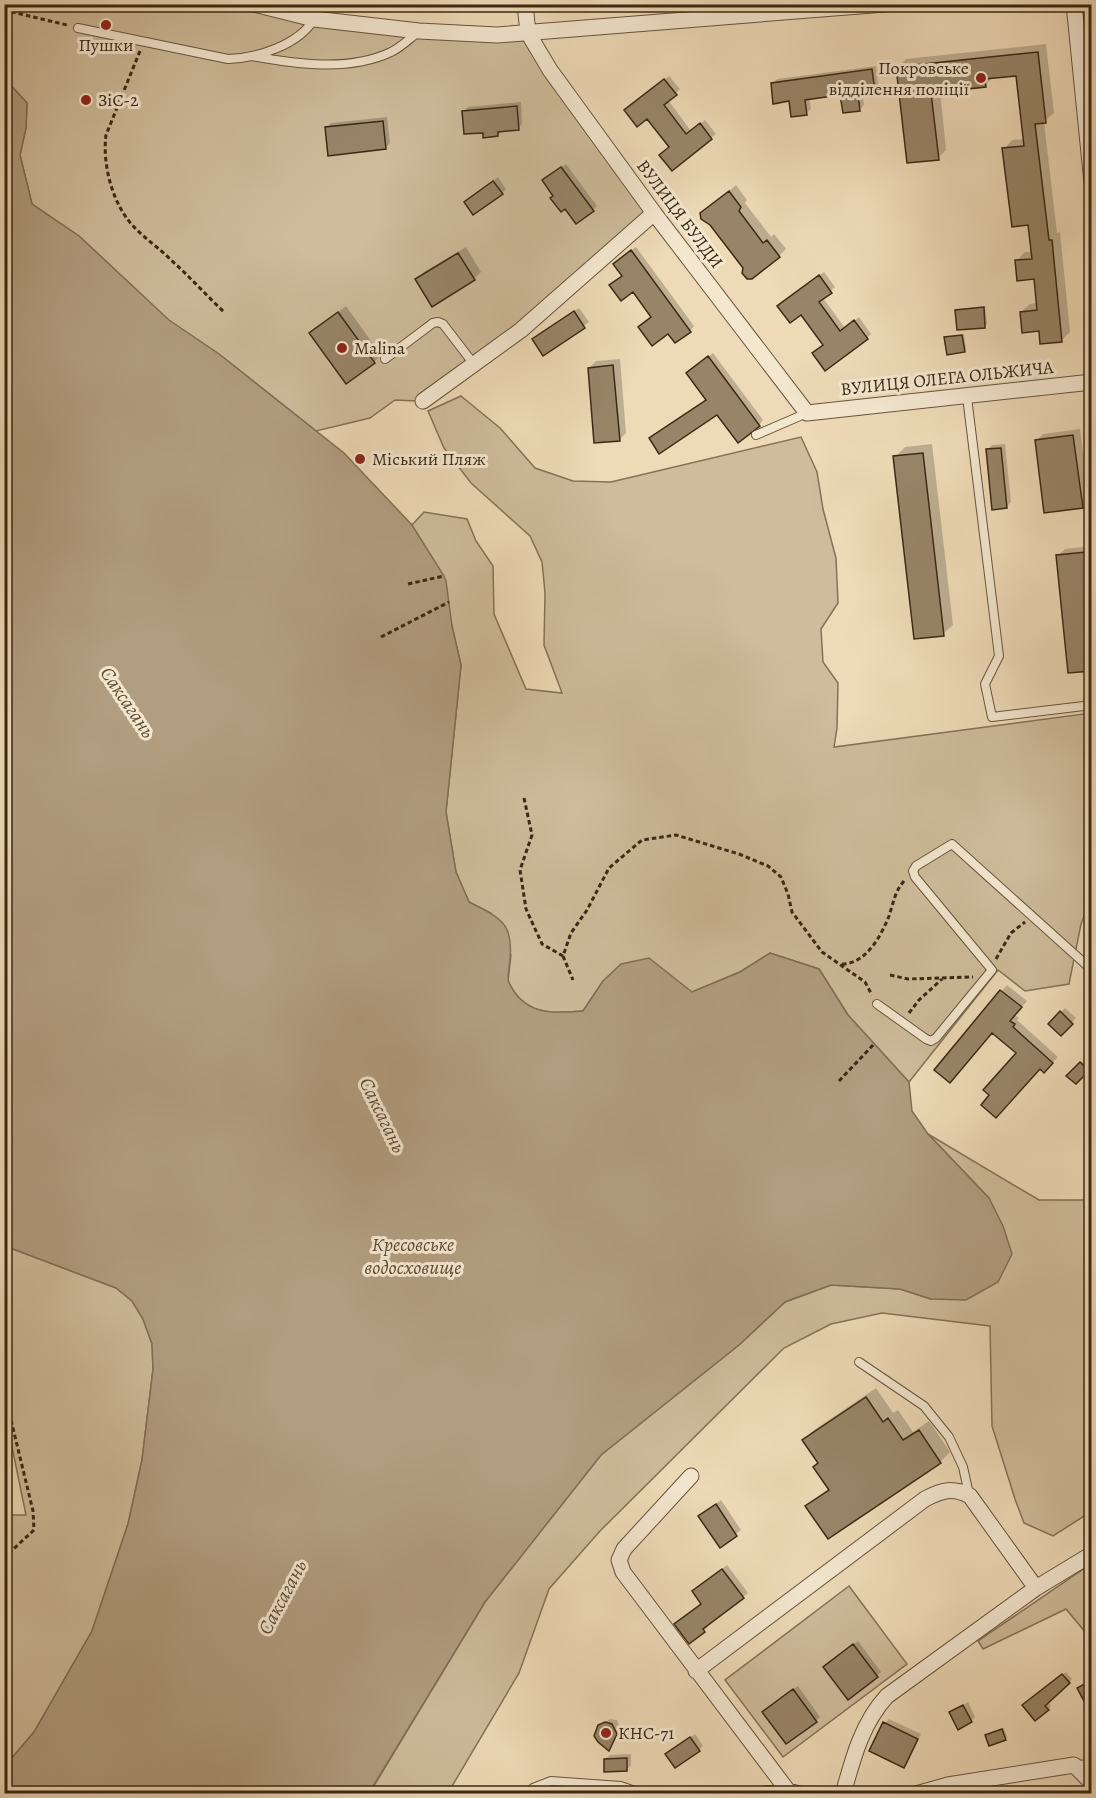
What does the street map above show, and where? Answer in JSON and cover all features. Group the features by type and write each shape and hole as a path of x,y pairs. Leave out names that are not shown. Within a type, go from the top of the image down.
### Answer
{"street":[{"path":"254,4 314,18 419,31 485,35 885,4"},
{"path":"525,4 528,33"},
{"path":"1074,4 1092,183"},
{"name":"ВУЛИЦЯ БУЛДИ","path":"528,33 550,70 654,213 807,413"},
{"path":"423,401 521,330 654,213"},
{"name":"ВУЛИЦЯ ОЛЕГА ОЛЬЖИЧА","path":"807,413 1092,382"},
{"path":"691,1476 624,1549 619,1560 623,1572 696,1671 793,1792"},
{"path":"696,1671 926,1499 938,1492 950,1489 970,1496 1036,1588"},
{"path":"843,1794 856,1750 872,1711 887,1696 1036,1588 1091,1555"},
{"path":"916,1794 948,1785 1074,1765 1092,1783"},
{"path":"765,1794 793,1792"}],"lane":[{"path":"78,28 228,59 250,56 291,40 308,29 314,18"},
{"path":"250,56 318,64 358,62 391,52 419,31"},
{"path":"385,358 433,323 438,322 443,324 473,363"},
{"path":"967,397 999,656 985,684 992,717 1092,705"},
{"path":"756,435 807,413"},
{"path":"877,1004 931,1041 936,1038 992,970 915,877 913,871 916,866 951,844 1092,970"},
{"path":"859,1362 924,1406 949,1437 963,1467 970,1496"},
{"path":"1074,1765 1092,1764"},
{"path":"529,1794 533,1788 551,1781 621,1786 643,1794"}],"path":[{"path":"4,10 78,28"},
{"path":"144,42 106,135 104,148 114,193 127,219 136,229 172,260 224,312"},
{"path":"408,584 444,576"},
{"path":"381,637 449,602"},
{"path":"524,798 532,835 520,870 526,909 542,944 562,956 573,980"},
{"path":"562,956 571,933 587,910 609,868 642,840 676,835 739,854 768,866 781,877 792,912 822,952 865,982 877,1004"},
{"path":"842,964 856,963 865,956 883,929 900,885 913,871"},
{"path":"990,967 999,956 1011,933 1019,925 1034,918"},
{"path":"890,975 908,979 986,977"},
{"path":"901,1022 919,1000 944,978"},
{"path":"839,1081 874,1044"},
{"path":"4,1391 33,1511 34,1530 4,1560"}],"shaded area":[{"path":"5,5 325,5 314,18 528,33 654,213 521,330 417,401 395,400 370,418 316,431 219,354 169,321 79,236 32,204 20,155 26,128 27,103 5,79"},
{"path":"461,396 500,428 535,468 573,481 611,482 801,437 817,472 823,509 836,558 838,603 821,629 823,662 838,683 837,728 834,747 1091,713 1091,900 1081,924 1069,984 1025,991 998,970 909,1082 848,1015 819,969 770,953 740,972 692,992 603,981 583,1011 553,1013 527,1007 516,995 508,981 511,955 491,913 469,902 456,872 446,812 461,665 452,626 412,525 424,512 467,519 476,541 493,566 494,614 526,689 562,693 544,645 545,593 542,562 530,536 471,483 444,448 428,411"},
{"path":"928,1134 1039,1200 1091,1200 1092,1511 1053,1536 1024,1523 992,1426 990,1326 882,1313 831,1324 784,1348 600,1531 549,1589 519,1673 448,1793 369,1794 485,1602 601,1455 739,1345 785,1302 831,1285 900,1289 931,1299 989,1198"},
{"path":"5,1246 116,1288 132,1301 143,1319 152,1344 153,1369 142,1460 128,1524 92,1631 34,1732 5,1766 4,1515 26,1515 5,1413"},
{"path":"1088,1566 1091,1573 1091,1639 1066,1609 983,1649 978,1641"},
{"path":"849,1586 907,1664 783,1757 725,1680"}],"water":[{"name":"Кресовське водосховище","path":"5,79 27,103 26,128 20,155 32,204 79,236 169,320 219,354 344,453 412,525 444,576 461,665 446,812 456,872 469,902 492,914 502,922 508,932 510,955 508,980 513,990 527,1005 536,1009 553,1012 583,1011 603,981 621,964 649,958 692,992 740,972 770,953 819,969 848,1015 909,1082 912,1111 928,1134 989,1198 1003,1226 1012,1254 998,1282 966,1300 931,1299 900,1289 831,1285 785,1302 739,1345 601,1455 485,1602 369,1793 5,1793 5,1766 34,1732 92,1631 128,1524 142,1460 153,1369 152,1344 143,1319 132,1301 116,1288 5,1246"}],"building":[{"path":"1038,52 1046,123 1035,124 1049,240 1052,240 1062,342 1040,344 1039,331 1022,333 1020,312 1037,310 1034,279 1017,281 1015,260 1032,259 1028,225 1012,227 1002,148 1024,146 1016,76 985,79 986,87 931,93 939,160 907,163 896,67"},
{"path":"872,69 875,92 858,94 860,111 843,113 840,95 805,100 807,115 791,117 789,101 773,104 771,83"},
{"path":"664,79 677,95 664,105 686,134 700,123 712,139 672,171 659,155 669,147 647,119 637,127 624,110"},
{"path":"517,106 519,130 498,132 498,136 483,138 483,133 464,134 462,111"},
{"path":"383,121 386,149 328,156 325,127"},
{"path":"561,167 594,211 576,224 565,209 561,212 550,198 553,196 542,180"},
{"path":"493,181 503,194 473,215 464,202"},
{"path":"729,191 741,207 739,211 763,243 767,240 780,257 752,279 747,279 742,273 743,268 710,225 701,219 700,213"},
{"path":"631,250 691,332 675,343 668,334 652,346 638,327 651,317 633,292 621,301 609,285 622,276 613,264"},
{"path":"458,253 475,280 432,307 415,279"},
{"path":"819,275 832,293 819,302 840,331 854,320 868,339 825,371 812,353 823,345 801,315 790,323 777,306"},
{"path":"984,307 985,328 957,330 955,310"},
{"path":"574,311 585,328 543,356 532,339"},
{"name":"Malina","path":"338,312 375,363 346,384 309,333"},
{"path":"962,335 965,352 947,355 944,337"},
{"path":"708,356 760,426 738,443 717,415 659,454 649,438 706,400 686,373"},
{"path":"613,365 620,441 594,443 588,368"},
{"path":"1073,435 1083,508 1044,513 1035,440"},
{"path":"1001,448 1007,508 992,510 986,449"},
{"path":"923,453 944,636 914,639 893,456"},
{"path":"1086,552 1092,611 1092,671 1068,673 1056,555"},
{"path":"1000,990 1022,1007 1010,1021 1015,1024 1013,1027 1053,1063 1044,1073 1040,1069 996,1118 981,1105 989,1095 983,1090 1016,1053 992,1033 950,1083 934,1070"},
{"path":"1060,1011 1073,1024 1061,1036 1048,1024"},
{"path":"1080,1062 1089,1071 1076,1084 1066,1076"},
{"path":"866,1397 883,1422 888,1418 903,1440 919,1430 941,1463 828,1539 805,1506 829,1490 813,1467 818,1463 802,1440"},
{"path":"716,1504 737,1536 720,1548 698,1516"},
{"path":"722,1569 744,1598 703,1629 705,1632 689,1644 674,1624 701,1604 692,1591"},
{"path":"853,1644 878,1677 848,1700 823,1667"},
{"path":"1062,1674 1070,1683 1045,1706 1049,1710 1035,1721 1022,1705"},
{"path":"1092,1680 1092,1716 1077,1688"},
{"path":"793,1689 817,1722 786,1744 762,1712"},
{"path":"963,1705 972,1722 958,1730 949,1712"},
{"name":"КНС-71","path":"605,1722 612,1724 617,1734 609,1751 594,1736 598,1725"},
{"path":"883,1722 918,1739 904,1768 869,1751"},
{"path":"1002,1729 1006,1740 989,1746 985,1735"},
{"path":"690,1737 700,1751 675,1768 665,1754"},
{"path":"627,1758 627,1771 604,1772 604,1759"}],"place":[{"name":"Пушки","path":"106,25"},
{"name":"Покровське відділення поліції","path":"981,78"},
{"name":"ЗіС-2","path":"86,100"},
{"name":"Malina","path":"342,348"},
{"name":"Міський Пляж","path":"360,459"},
{"name":"КНС-71","path":"606,1733"}],"water label":[{"name":"Саксагань","path":"128,702"},
{"name":"Саксагань","path":"383,1115"},
{"name":"Саксагань","path":"282,1597"}]}
